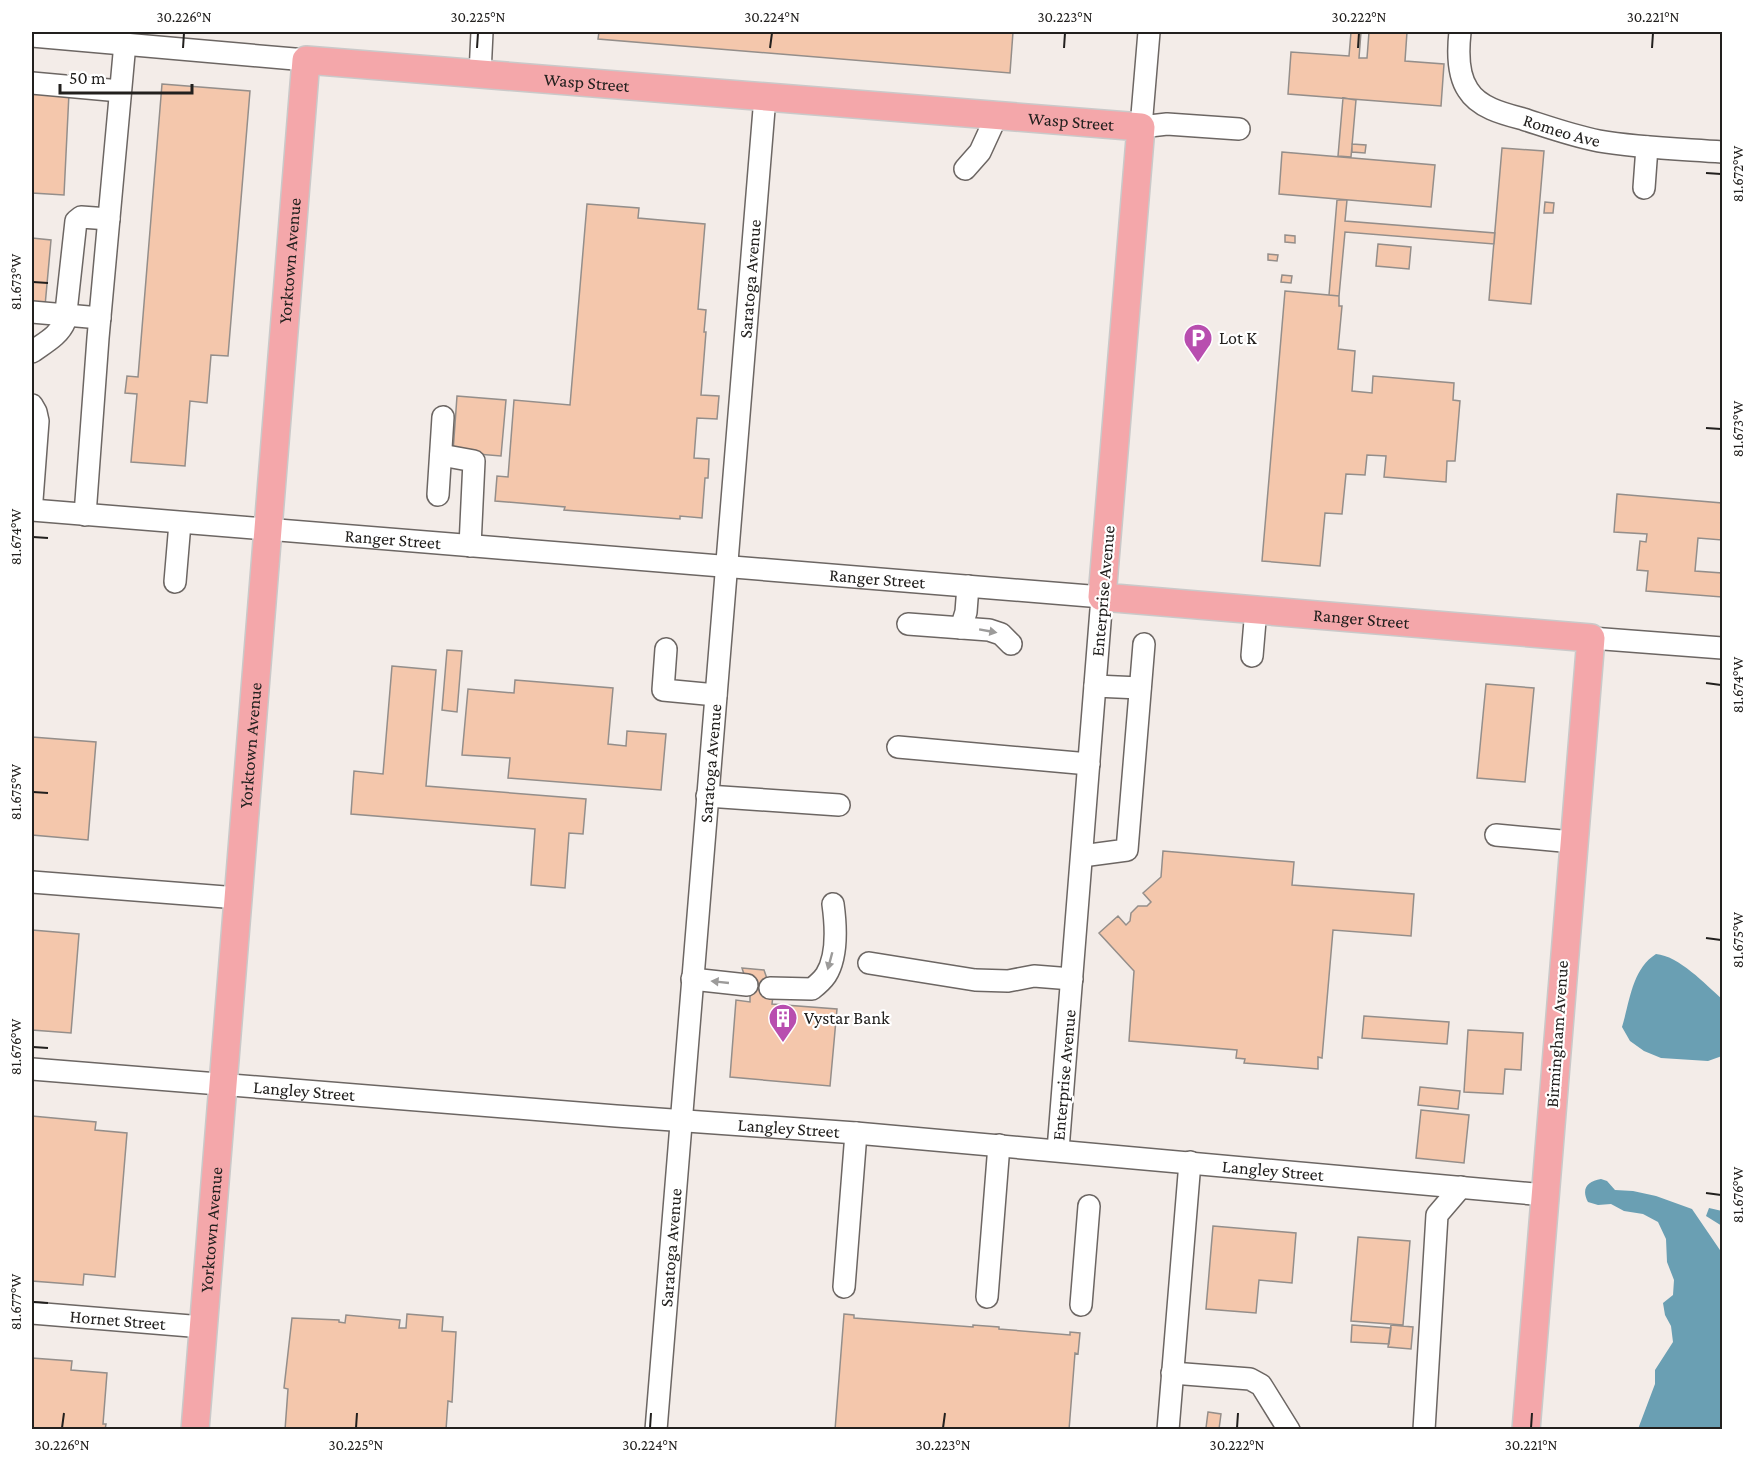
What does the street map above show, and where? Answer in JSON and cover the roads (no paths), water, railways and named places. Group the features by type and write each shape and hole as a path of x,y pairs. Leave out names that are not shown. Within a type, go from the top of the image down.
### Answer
{"main road":[{"name":"Wasp Street","path":"306,60 1141,127"},
{"name":"Yorktown Avenue","path":"195,1430 306,60"},
{"name":"Enterprise Avenue","path":"1102,597 1141,127"},
{"name":"Ranger Street","path":"1102,597 1591,638"},
{"name":"Birmingham Avenue","path":"1526,1430 1591,638"}],"street":[{"path":"480,74 482,32"},
{"name":"Enterprise Avenue","path":"1141,127 1149,32"},
{"name":"Romeo Ave","path":"1460,32 1461,72 1468,90 1479,102 1498,112 1598,141 1722,152"},
{"name":"Wasp Street","path":"32,36 306,60"},
{"path":"85,515 125,43"},
{"path":"32,83 120,91"},
{"name":"Saratoga Avenue","path":"656,1430 765,97"},
{"path":"965,169 980,152 997,115"},
{"path":"1141,127 1167,124 1239,129"},
{"path":"1644,188 1647,147"},
{"path":"32,352 62,329 66,315 76,221 81,217 109,219"},
{"path":"32,312 100,318"},
{"path":"32,500 34,416"},
{"path":"438,495 443,417"},
{"path":"441,456 474,461 470,546"},
{"name":"Ranger Street","path":"32,510 1102,597"},
{"path":"175,582 180,523"},
{"path":"961,628 966,612 968,586"},
{"name":"Enterprise Avenue","path":"1058,1150 1102,597"},
{"path":"1252,656 1256,609"},
{"path":"908,624 989,630 1001,634 1011,644"},
{"name":"Ranger Street","path":"1591,638 1722,648"},
{"path":"1082,856 1127,850 1144,644"},
{"path":"666,649 663,690 716,695"},
{"path":"1095,686 1140,688"},
{"path":"898,747 1089,764"},
{"path":"707,796 839,805"},
{"path":"1496,835 1573,842"},
{"path":"32,882 238,898"},
{"path":"770,988 812,989 825,977 832,963 836,920 833,904"},
{"path":"869,963 975,980 1008,981 1034,976 1072,979"},
{"path":"692,979 747,985"},
{"name":"Langley Street","path":"32,1069 856,1133 1545,1195"},
{"path":"844,1287 856,1133"},
{"path":"987,1297 999,1145"},
{"path":"1168,1430 1190,1162"},
{"path":"1424,1430 1437,1215 1461,1187"},
{"path":"1081,1305 1089,1206"},
{"name":"Hornet Street","path":"32,1313 203,1327"},
{"path":"1172,1373 1250,1380 1261,1384 1289,1430"}],"water":[{"path":"1656,954 1683,965 1722,999 1722,1056 1708,1061 1661,1058 1644,1051 1630,1041 1622,1027 1630,996 1642,968"},
{"path":"1601,1179 1607,1181 1615,1190 1656,1196 1692,1209 1722,1253 1722,1429 1638,1429 1655,1384 1655,1370 1673,1342 1671,1326 1665,1315 1663,1303 1673,1295 1674,1280 1667,1262 1666,1239 1658,1222 1643,1214 1624,1211 1611,1204 1598,1205 1588,1202 1585,1193 1587,1186"},
{"path":"1709,1208 1722,1211 1722,1226 1706,1216"}],"place":[{"name":"Lot K","path":"1198,364"},
{"name":"Vystar Bank","path":"783,1044"}]}
